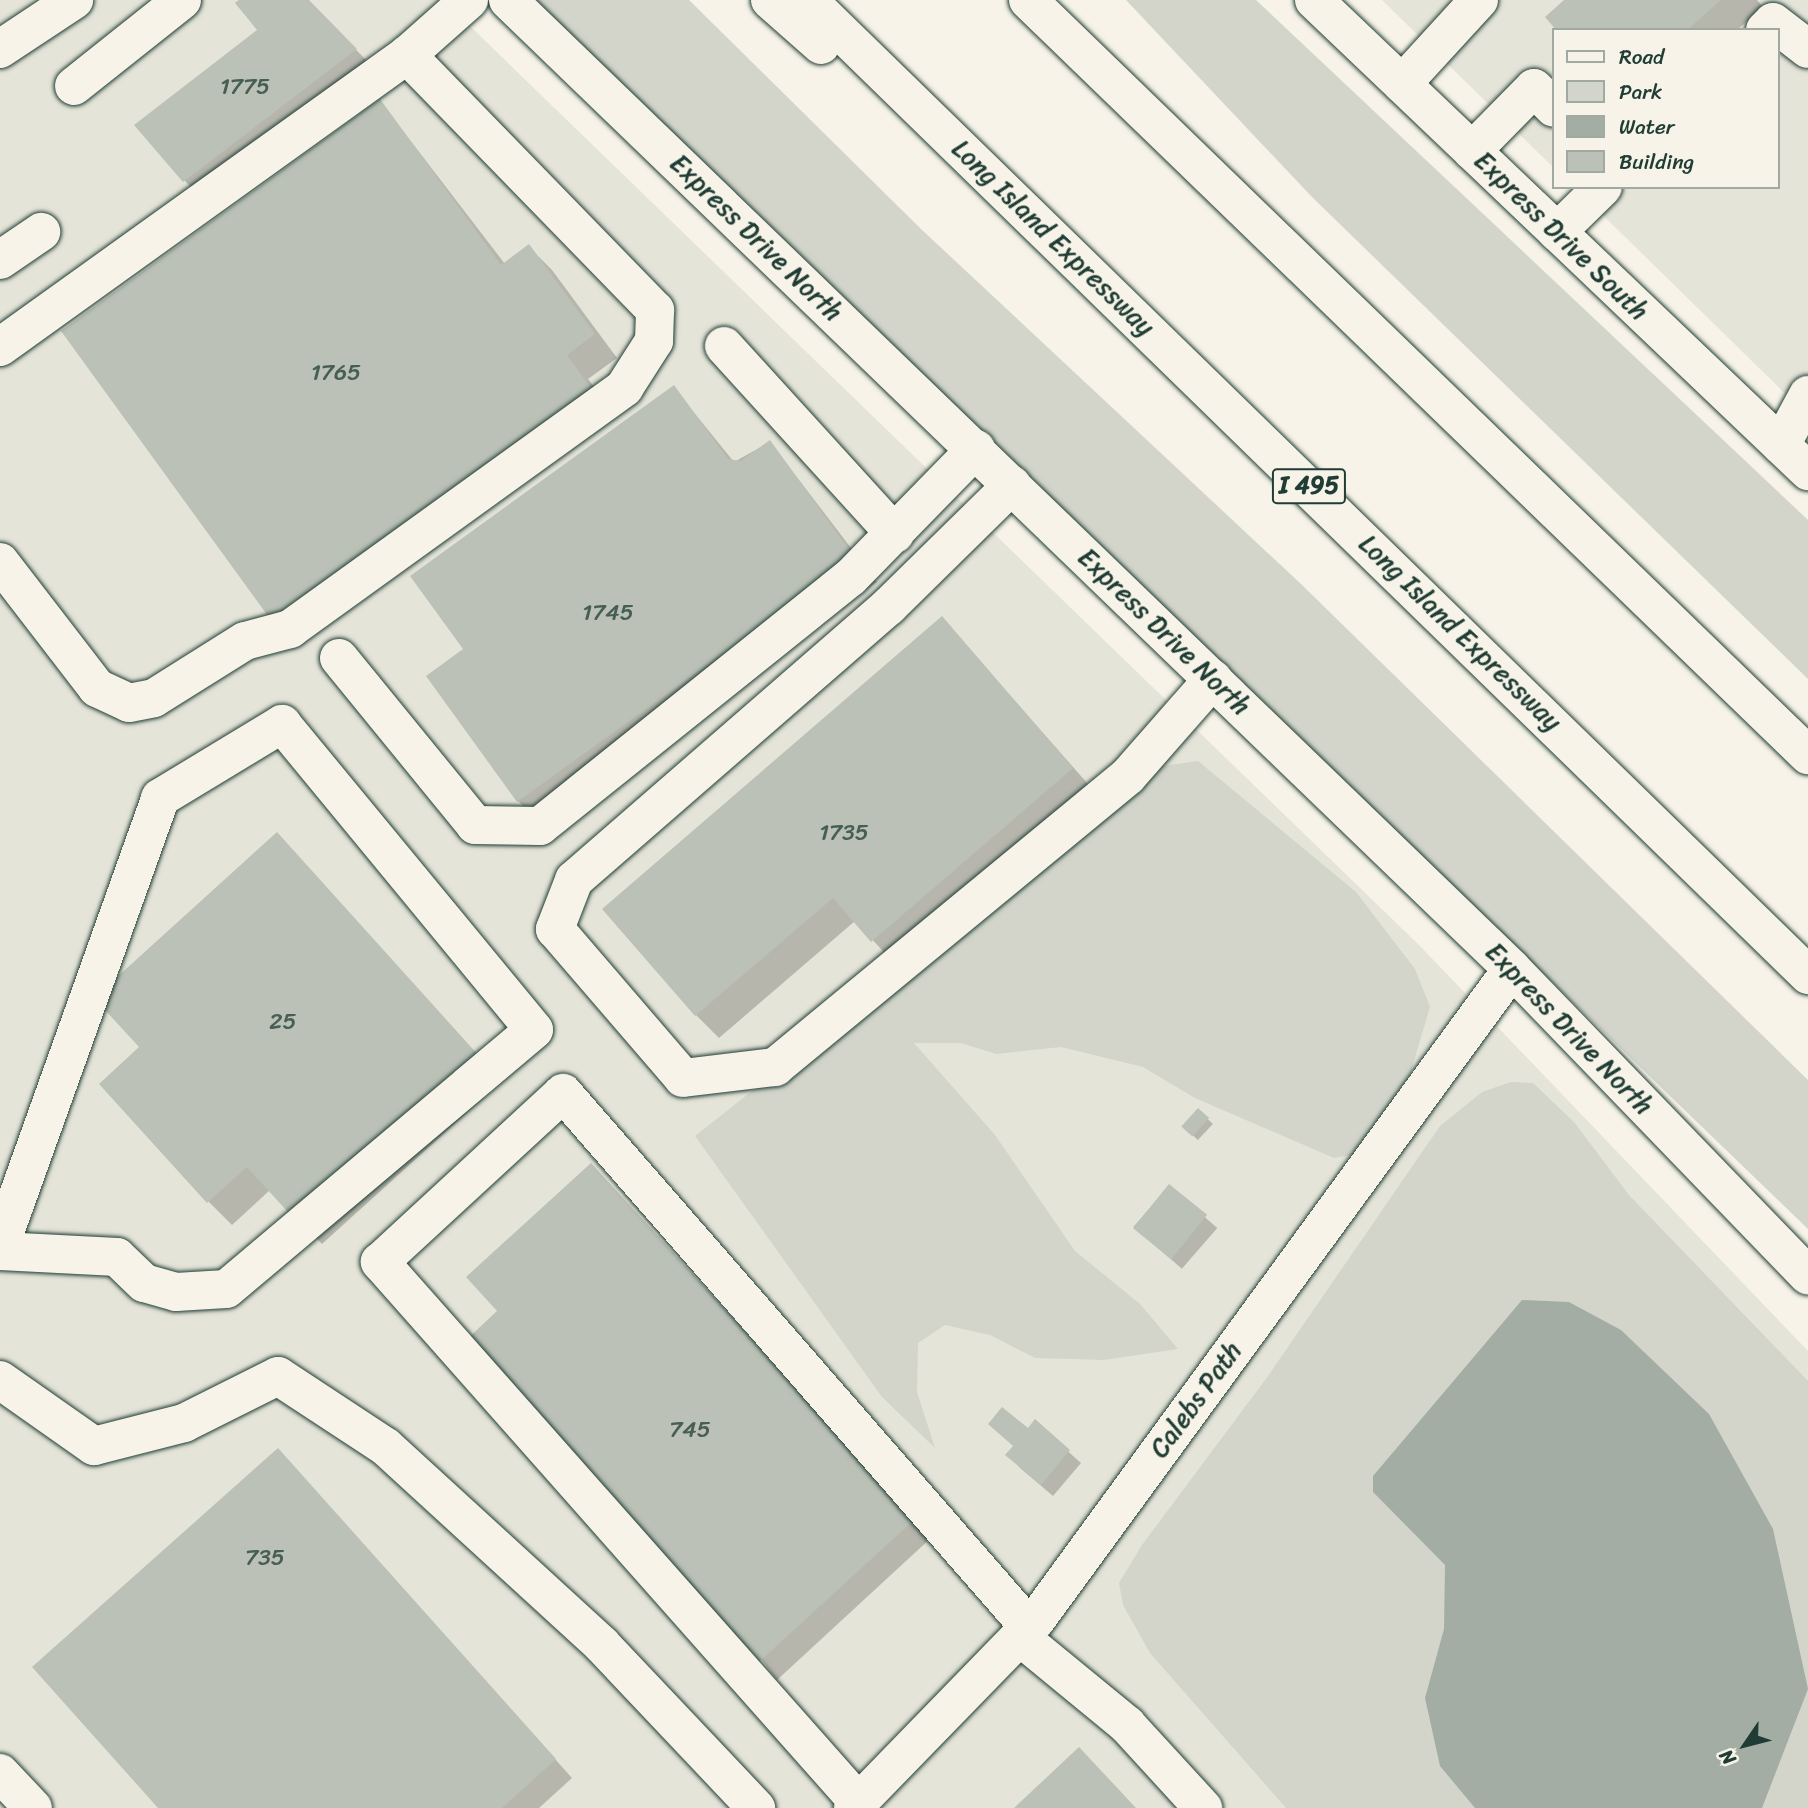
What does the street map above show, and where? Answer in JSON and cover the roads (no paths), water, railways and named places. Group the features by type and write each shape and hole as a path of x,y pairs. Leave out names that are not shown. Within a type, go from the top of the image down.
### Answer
{"main road":[{"path":"0,49 74,0"},
{"path":"74,86 182,0"},
{"path":"0,347 407,55 469,0"},
{"name":"Express Drive North","path":"508,0 1512,969 1808,1276"},
{"path":"770,0 1155,337"},
{"name":"Long Island Expressway","path":"808,0 1808,975"},
{"path":"1028,0 1808,755"},
{"path":"1055,0 1103,73"},
{"name":"Express Drive South","path":"1314,0 1808,471"},
{"path":"1402,84 1479,0"},
{"path":"1767,28 1773,22 1808,49"},
{"path":"0,562 97,688 129,704 153,698 245,641 290,629 624,388 654,341 654,310 407,55"},
{"path":"1472,152 1534,89 1552,106"},
{"path":"1557,232 1601,189"},
{"path":"0,260 41,232"},
{"path":"724,346 895,534"},
{"path":"1780,444 1808,395"},
{"path":"339,658 475,825 540,825 843,584 976,449"},
{"path":"1012,485 890,606 573,880 555,929 683,1078 775,1067 1128,776 1213,679"},
{"path":"282,724 534,1030 226,1289 176,1293 144,1283 117,1257 0,1248 160,798 282,724"},
{"name":"Calebs Path","path":"856,1805 1025,1632 1512,969"},
{"path":"856,1805 380,1262 563,1093 1025,1632 1127,1725 1203,1808"},
{"path":"0,1380 94,1446 184,1423 278,1376 386,1447 601,1644 756,1808"},
{"path":"0,1773 33,1808"}],"water":[{"path":"1522,1300 1569,1302 1621,1330 1709,1414 1773,1529 1808,1689 1762,1808 1475,1808 1440,1766 1425,1698 1444,1629 1445,1565 1373,1492 1373,1476"}]}
